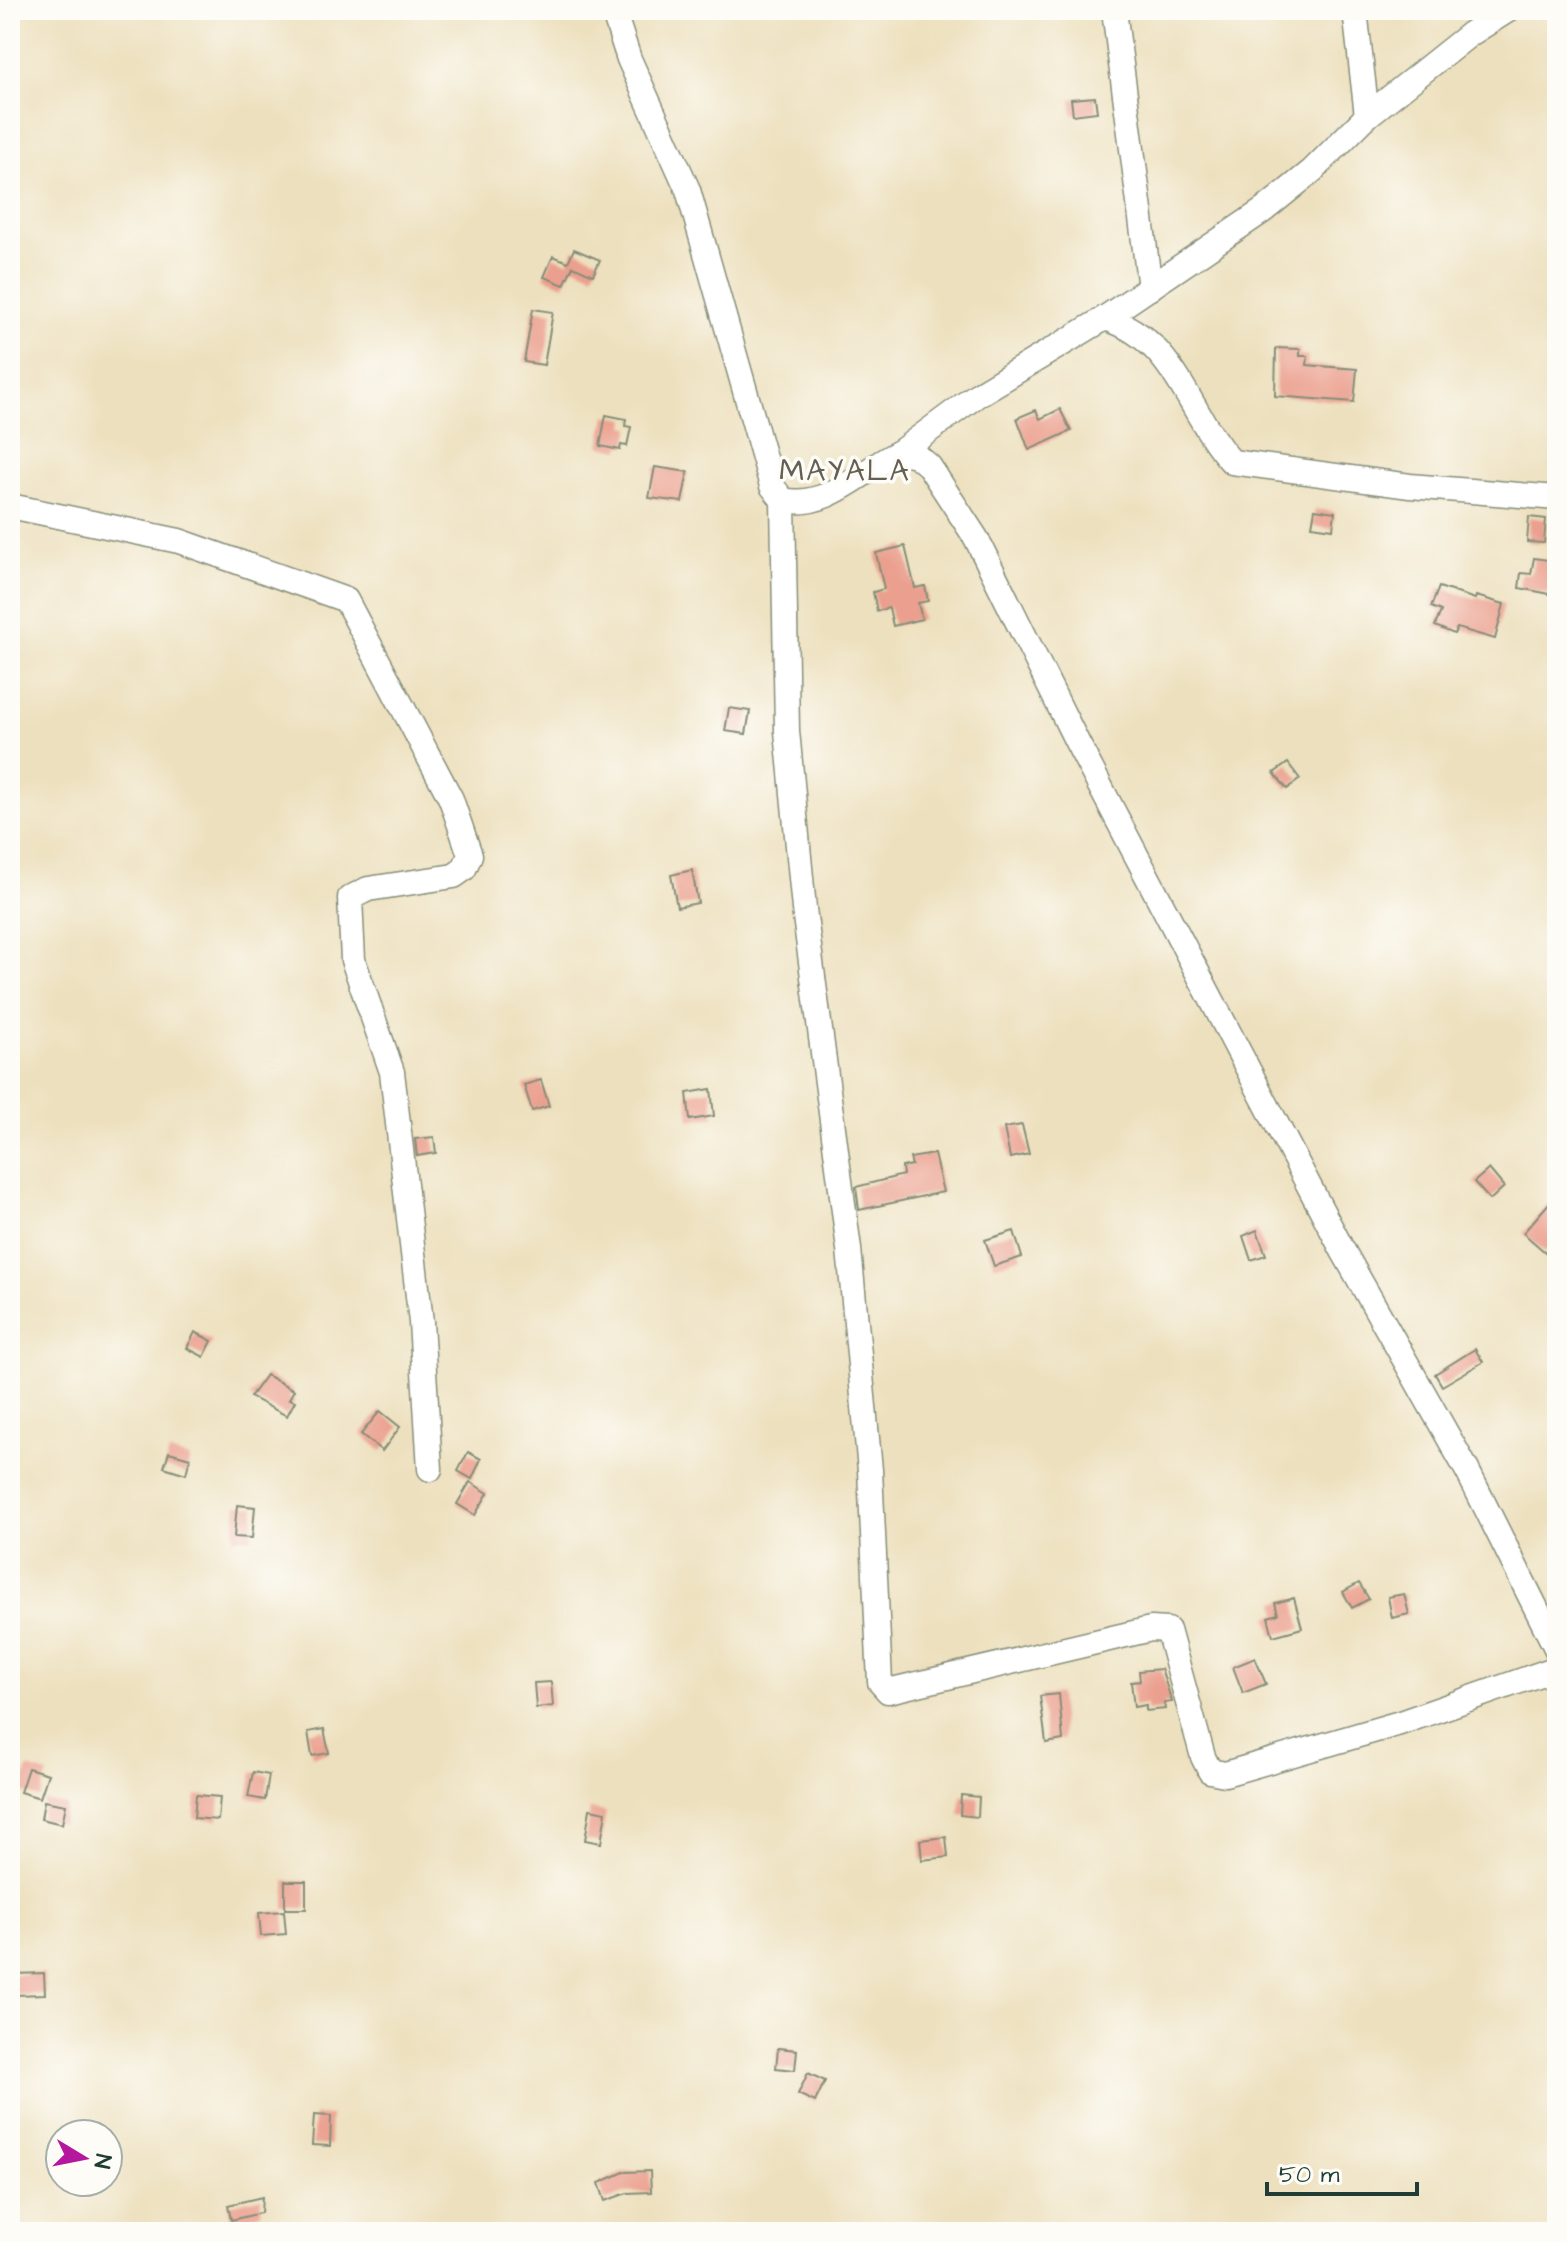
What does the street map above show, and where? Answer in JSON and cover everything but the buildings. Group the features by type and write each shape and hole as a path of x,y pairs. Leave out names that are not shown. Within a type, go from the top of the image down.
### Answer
{"street":[{"path":"613,10 629,59 688,190 762,459 772,486 783,500 787,731 804,909 851,1265 870,1470 880,1682 888,1691 1151,1629 1168,1630 1203,1757 1210,1771 1225,1774 1400,1723 1557,1668"},
{"path":"1114,10 1150,288"},
{"path":"1355,10 1367,116"},
{"path":"783,500 806,501 821,497 900,452 977,395 1150,288 1289,193 1367,116 1470,34 1508,10"},
{"path":"1105,318 1128,325 1154,345 1232,462 1410,486 1557,498"},
{"path":"900,452 916,455 929,466 976,538 1077,742 1342,1249 1467,1470 1557,1650"},
{"path":"10,506 179,541 346,600 451,799 470,855 464,869 454,876 368,889 350,898 349,922 353,960 392,1072 421,1322 430,1469"}],"district":[{"name":"MAYALA","path":"845,471"}]}
